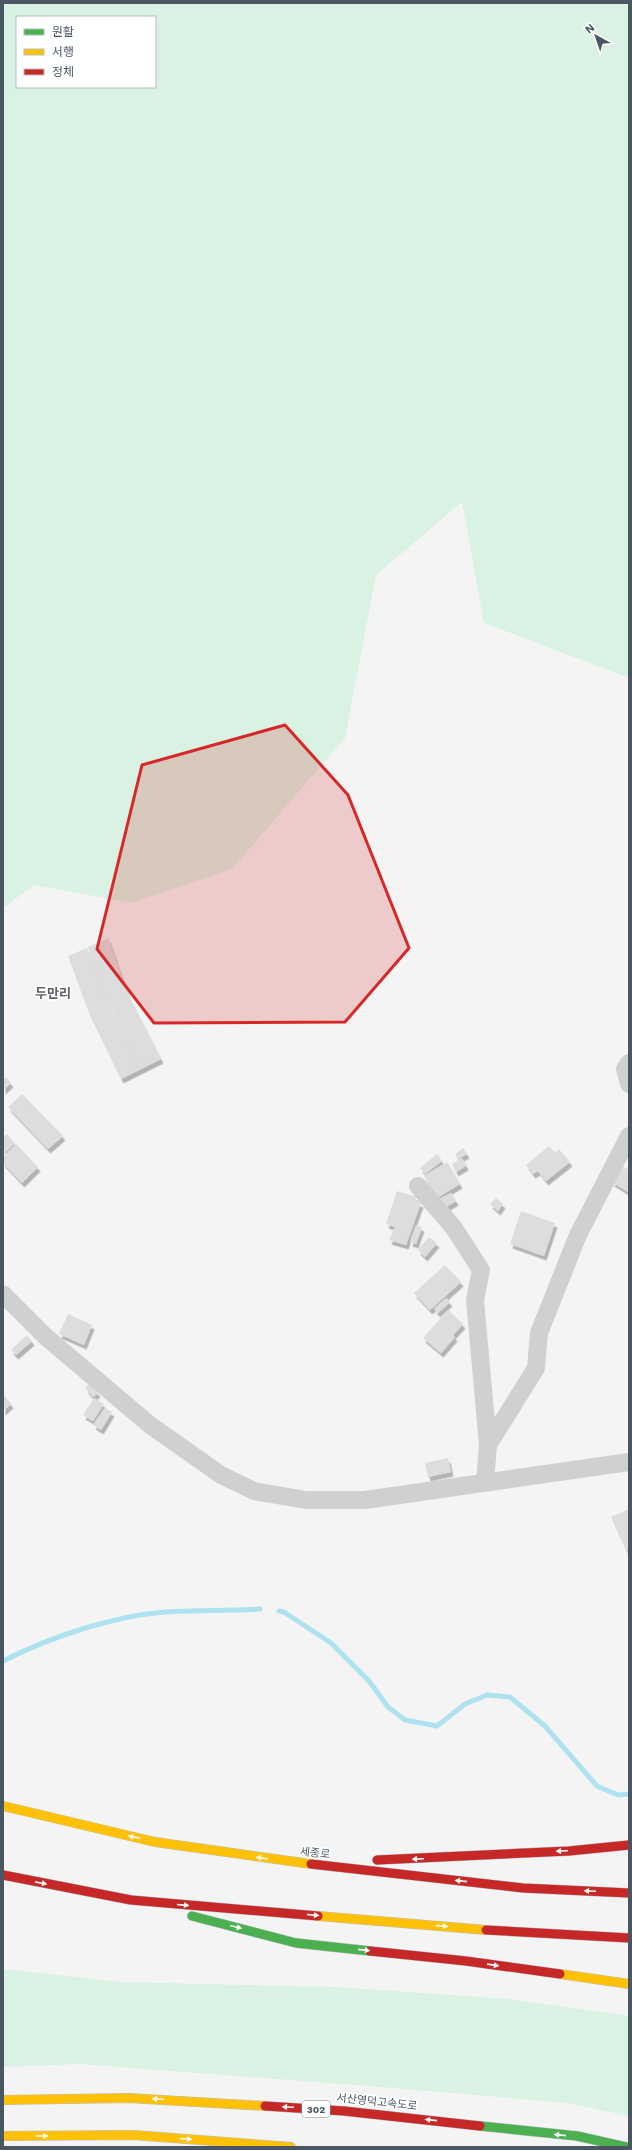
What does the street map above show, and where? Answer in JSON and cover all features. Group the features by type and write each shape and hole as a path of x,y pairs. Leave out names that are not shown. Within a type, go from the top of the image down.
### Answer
{"highway":[{"name":"세종로","path":"3,1806 156,1842 283,1861 523,1888 629,1893"},
{"path":"283,1861 400,1860 629,1845"},
{"path":"3,1875 131,1900 296,1943 466,1960 629,1984"},
{"path":"131,1900 514,1932 629,1938"},
{"name":"서산영덕고속도로","path":"3,2100 128,2098 329,2110 576,2136 626,2147"},
{"path":"3,2136 133,2135 291,2147"},
{"path":"576,2136 629,2143"}],"street":[{"path":"629,1063 625,1069 629,1084"},
{"path":"488,1445 536,1368 539,1333 578,1235 629,1136"},
{"path":"418,1186 454,1228 481,1270 475,1300 488,1445 485,1483"},
{"path":"3,1294 46,1337 150,1425 221,1475 254,1491 306,1500 365,1500 629,1462"}],"highlighted area":[{"path":"285,725 348,795 409,948 345,1022 154,1023 97,949 142,765"}],"green space":[{"path":"3,3 629,3 629,678 484,623 462,502 376,575 345,738 232,869 132,903 34,885 3,908"},
{"path":"3,1969 119,1982 335,1987 508,1999 629,2016 629,2116 567,2103 382,2087 80,2064 3,2067"}],"building":[{"path":"108,938 128,995 161,1059 121,1079 89,1013 68,956 87,948 108,1004 137,1062 109,1003 88,947"},
{"path":"6,1077 11,1083 3,1090 3,1081"},
{"path":"22,1094 63,1136 48,1149 8,1107"},
{"path":"7,1134 15,1143 3,1155 3,1138"},
{"path":"16,1144 38,1167 22,1183 3,1163 3,1157"},
{"path":"549,1146 555,1153 559,1149 570,1162 546,1181 538,1171 533,1174 526,1165"},
{"path":"463,1148 467,1154 458,1159 455,1154"},
{"path":"437,1154 442,1161 425,1174 420,1168"},
{"path":"462,1158 466,1166 456,1172 452,1164"},
{"path":"447,1162 460,1184 437,1198 424,1176"},
{"path":"621,1166 627,1169 629,1167 628,1192 612,1182"},
{"path":"397,1191 417,1197 415,1201 421,1203 406,1245 389,1240 395,1227 386,1224"},
{"path":"451,1193 456,1201 443,1209 437,1200"},
{"path":"496,1198 503,1204 498,1211 490,1204"},
{"path":"521,1211 555,1223 544,1256 510,1244"},
{"path":"416,1225 422,1227 416,1244 410,1242"},
{"path":"429,1237 437,1243 425,1257 418,1250"},
{"path":"445,1265 461,1282 430,1310 414,1293"},
{"path":"446,1298 450,1302 438,1313 434,1309"},
{"path":"448,1310 463,1324 453,1335 455,1337 441,1353 423,1338"},
{"path":"68,1314 92,1325 84,1345 59,1334"},
{"path":"27,1335 32,1341 16,1355 11,1350"},
{"path":"90,1384 98,1393 93,1397 85,1388"},
{"path":"3,1394 11,1404 3,1411"},
{"path":"94,1398 104,1404 93,1421 83,1415"},
{"path":"105,1408 112,1412 101,1430 93,1425"},
{"path":"448,1458 451,1472 428,1477 425,1463"},
{"path":"629,1509 629,1549 626,1550 611,1517"}],"waterway":[{"path":"3,1661 61,1636 124,1618 165,1612 260,1609"},
{"path":"279,1611 284,1612 331,1643 369,1681 388,1707 405,1720 437,1726 465,1704 487,1695 510,1697 545,1726 597,1786 618,1795 629,1794"}],"traffic: fast":[{"path":"192,1916 296,1943 370,1951"},
{"path":"480,2126 577,2136 626,2147"}],"traffic: slow":[{"path":"3,1806 155,1842 311,1864"},
{"path":"318,1916 486,1930"},
{"path":"560,1974 629,1984"},
{"path":"3,2100 128,2098 265,2106"},
{"path":"3,2136 133,2135 291,2147"}],"traffic: jam":[{"path":"377,1860 569,1851 629,1845"},
{"path":"311,1864 523,1888 629,1893"},
{"path":"3,1875 131,1900 318,1916"},
{"path":"486,1930 629,1938"},
{"path":"370,1951 466,1961 560,1974"},
{"path":"265,2106 344,2111 480,2126"}],"district":[{"name":"두만리","path":"53,993"}]}
